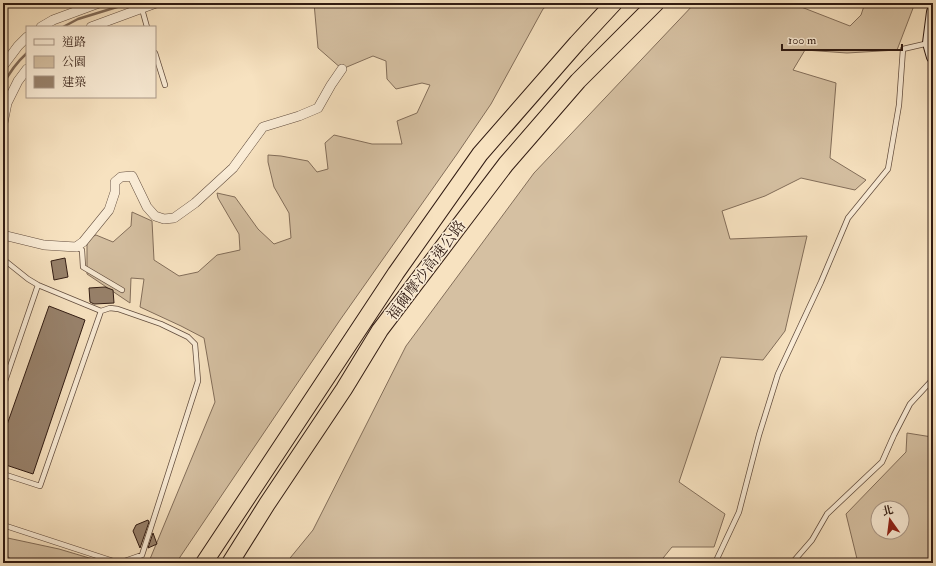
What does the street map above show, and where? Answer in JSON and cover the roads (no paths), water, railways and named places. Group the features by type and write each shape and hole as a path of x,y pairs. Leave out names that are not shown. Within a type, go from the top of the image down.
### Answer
{"highway":[{"name":"福爾摩沙高速公路","path":"204,563 396,273 480,154 614,3"},
{"name":"福爾摩沙高速公路","path":"230,563 344,389 380,330 506,164 578,81 656,3"}],"street":[{"path":"43,26 53,20 99,3"},
{"path":"94,26 156,3"},
{"path":"933,12 929,43 933,57"},
{"path":"3,66 26,38"},
{"path":"3,235 44,245 76,247 83,242 109,210 115,192 115,182 121,177 132,176 147,207 156,216 164,219 174,218 195,203 232,168 263,127 299,116 318,108 342,69"},
{"path":"3,122 7,103 18,81 26,70"}],"lane":[{"path":"142,9 147,26"},
{"path":"715,563 739,512 759,435 778,374 821,282 848,218 888,169 900,105 903,49 929,43"},
{"path":"156,56 165,85"},
{"path":"76,247 82,250 83,268 122,290"},
{"path":"3,259 38,285 101,311 110,308 118,310 161,324 188,337 194,344 198,381 142,555 119,563 3,525"},
{"path":"3,387 38,285"},
{"path":"3,474 40,486 101,311"},
{"path":"792,563 812,540 827,514 882,462 910,404 933,379"}],"waterway":[{"path":"65,26 78,19 130,3"},
{"path":"3,85 8,76 26,54"}]}
